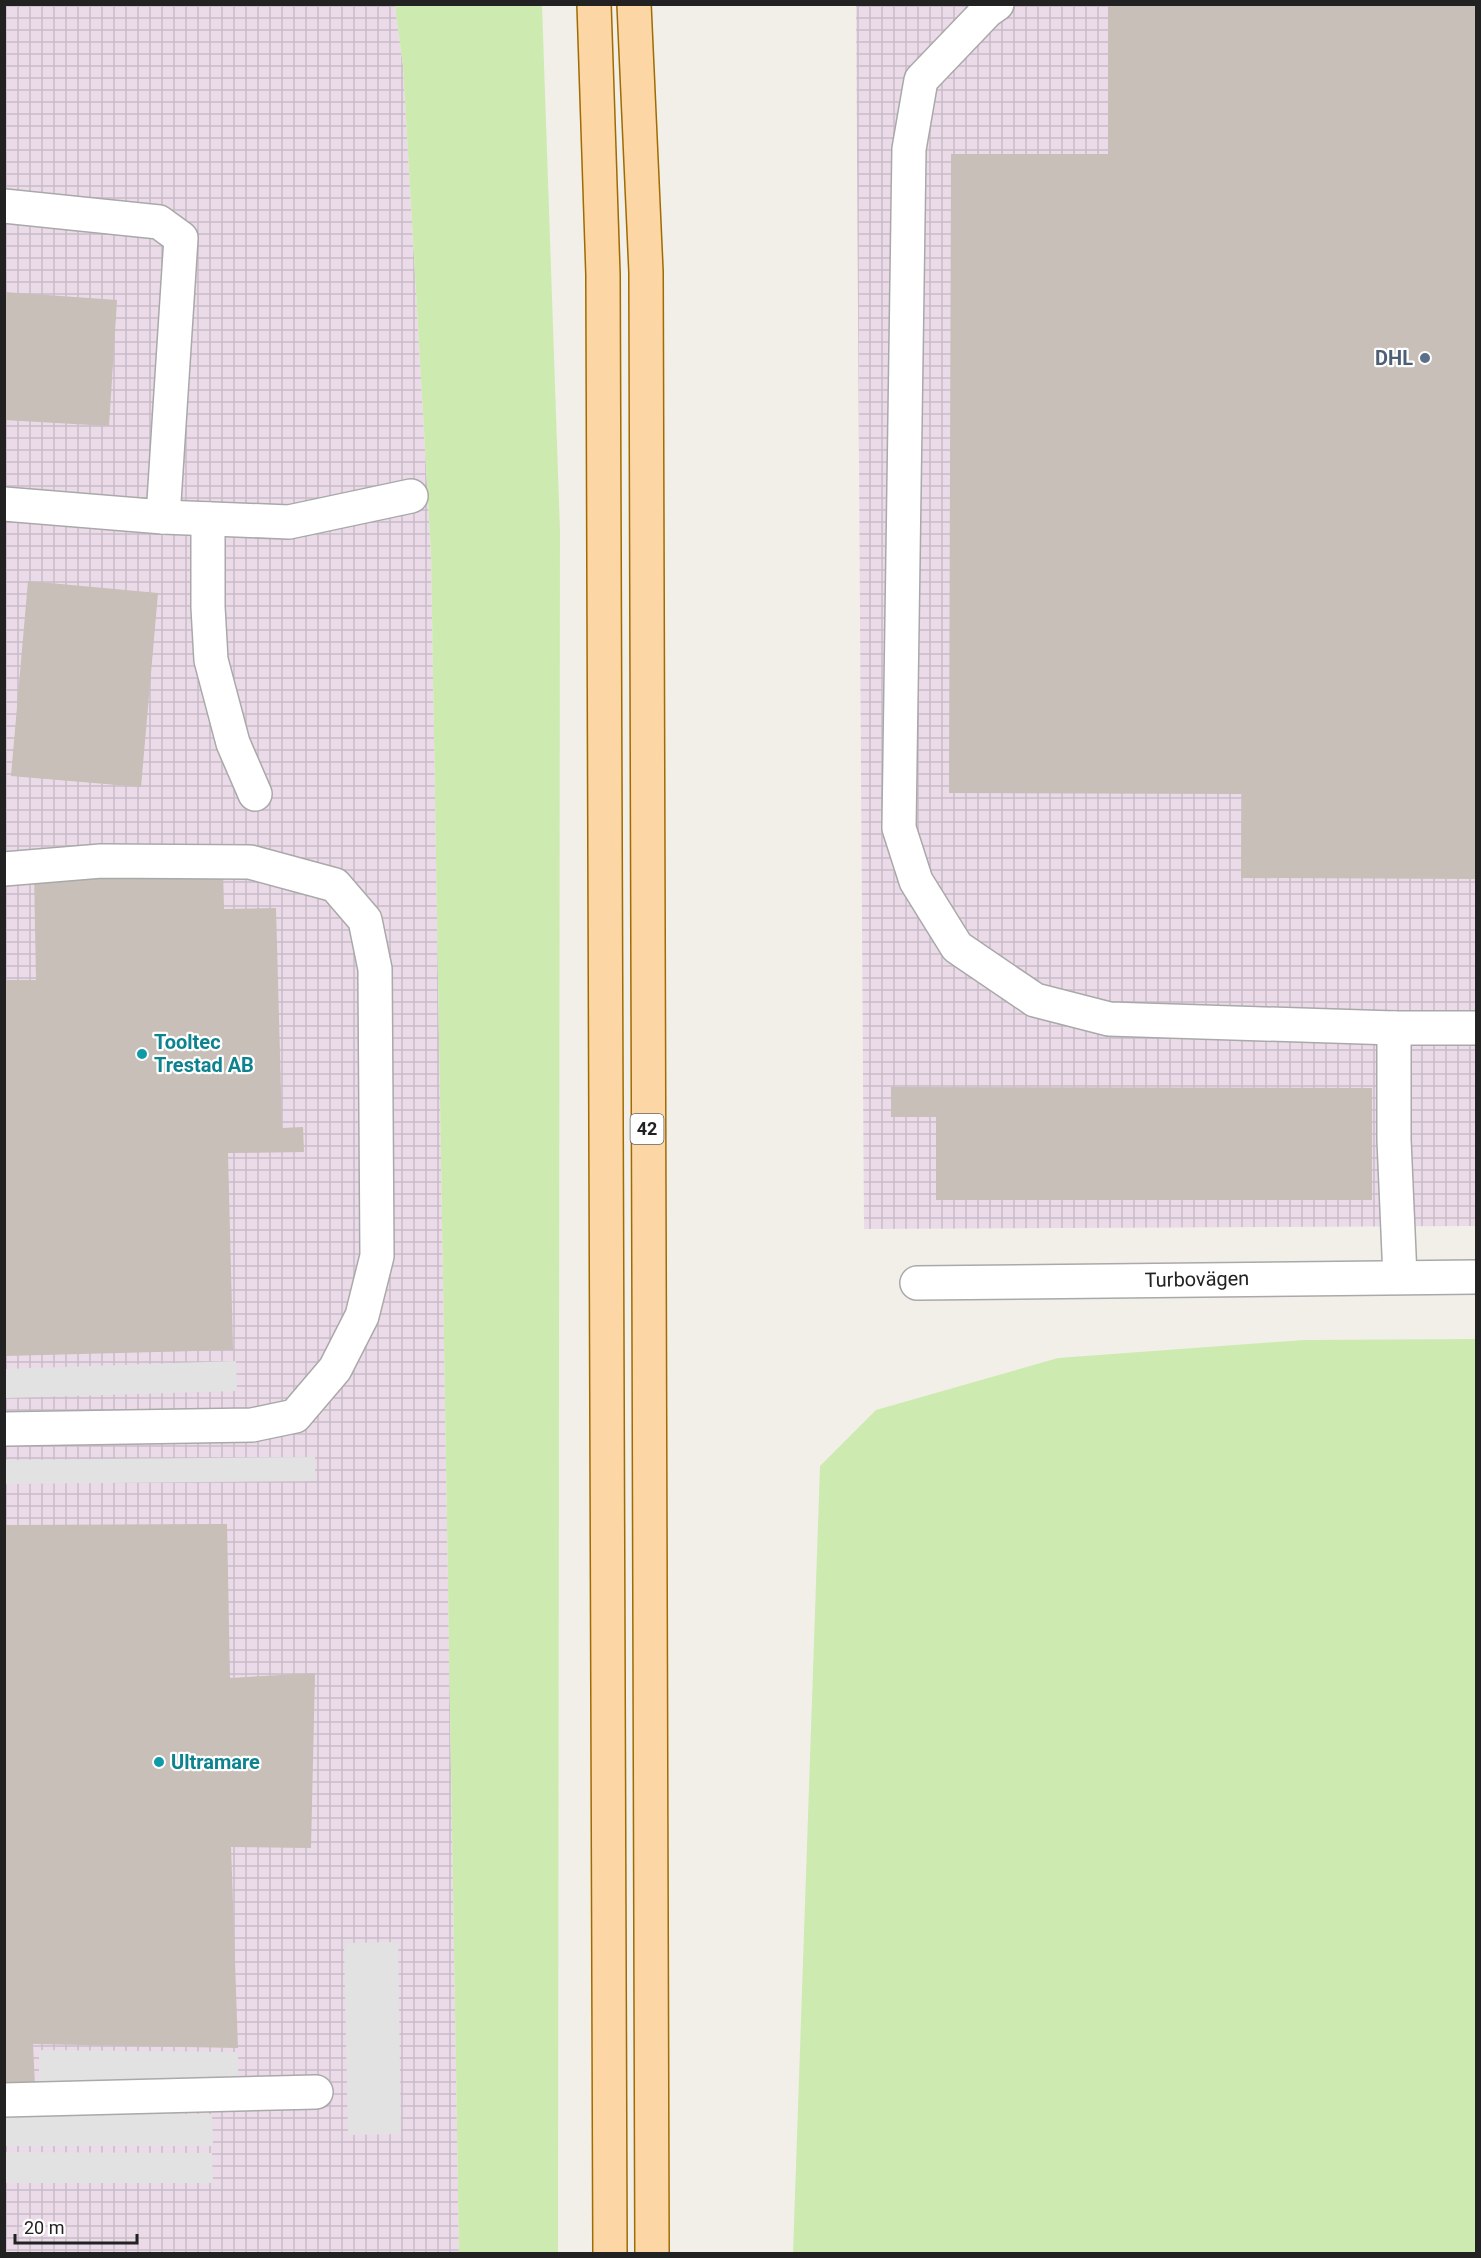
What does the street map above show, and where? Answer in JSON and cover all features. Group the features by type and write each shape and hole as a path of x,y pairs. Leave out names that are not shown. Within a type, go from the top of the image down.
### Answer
{"main road":[{"name":"42","path":"594,4 603,275 610,2253"},
{"name":"42","path":"634,4 646,284 652,2253"}],"street":[{"path":"997,4 987,11 921,80 909,149 899,828 916,881 957,947 1035,1000 1109,1019 1394,1028 1476,1028"},
{"path":"4,206 159,222 181,238 163,518"},
{"path":"4,504 163,518 289,522 411,496"},
{"path":"208,519 208,607 211,660 233,743 255,795"},
{"path":"4,869 101,861 250,862 335,885 364,920 375,969 377,1256 362,1316 335,1369 295,1416 252,1425 4,1429"},
{"path":"1394,1028 1394,1140 1400,1277"},
{"name":"Turbovägen","path":"917,1283 1476,1277"},
{"path":"4,2100 316,2092"}],"shaded area":[{"path":"5,5 395,5 403,66 431,553 459,2253 5,2254"},
{"path":"856,5 1476,5 1476,1226 864,1229"},
{"path":"236,1361 237,1391 5,1398 5,1369"},
{"path":"315,1457 315,1481 5,1484 5,1460"},
{"path":"398,1942 401,2134 348,2135 344,1943"},
{"path":"39,2050 238,2052 238,2092 39,2090"},
{"path":"5,2113 212,2114 213,2146 5,2146"},
{"path":"5,2152 212,2153 213,2183 5,2183"}],"green space":[{"path":"395,5 542,5 560,531 558,2253 459,2253 431,553 403,66"},
{"path":"1476,1339 1476,2253 793,2253 820,1466 876,1410 1058,1358 1304,1340"}],"building":[{"path":"1108,4 1476,4 1476,879 1241,878 1242,794 949,793 951,154 1108,154"},
{"path":"4,292 117,300 109,426 4,420"},
{"path":"28,581 158,593 141,787 11,776"},
{"name":"Tooltec Trestad AB","path":"223,868 224,909 276,908 282,1128 303,1127 304,1152 228,1153 233,1350 4,1356 4,980 36,980 34,872"},
{"path":"891,1087 1372,1088 1372,1200 936,1200 936,1117 891,1117"},
{"name":"Ultramare","path":"227,1524 230,1678 315,1673 311,1848 231,1847 238,2048 33,2044 35,2087 4,2087 4,1525"}],"place":[{"name":"DHL","path":"1425,358"},
{"name":"Tooltec Trestad AB","path":"142,1054"},
{"name":"Ultramare","path":"159,1762"}]}
